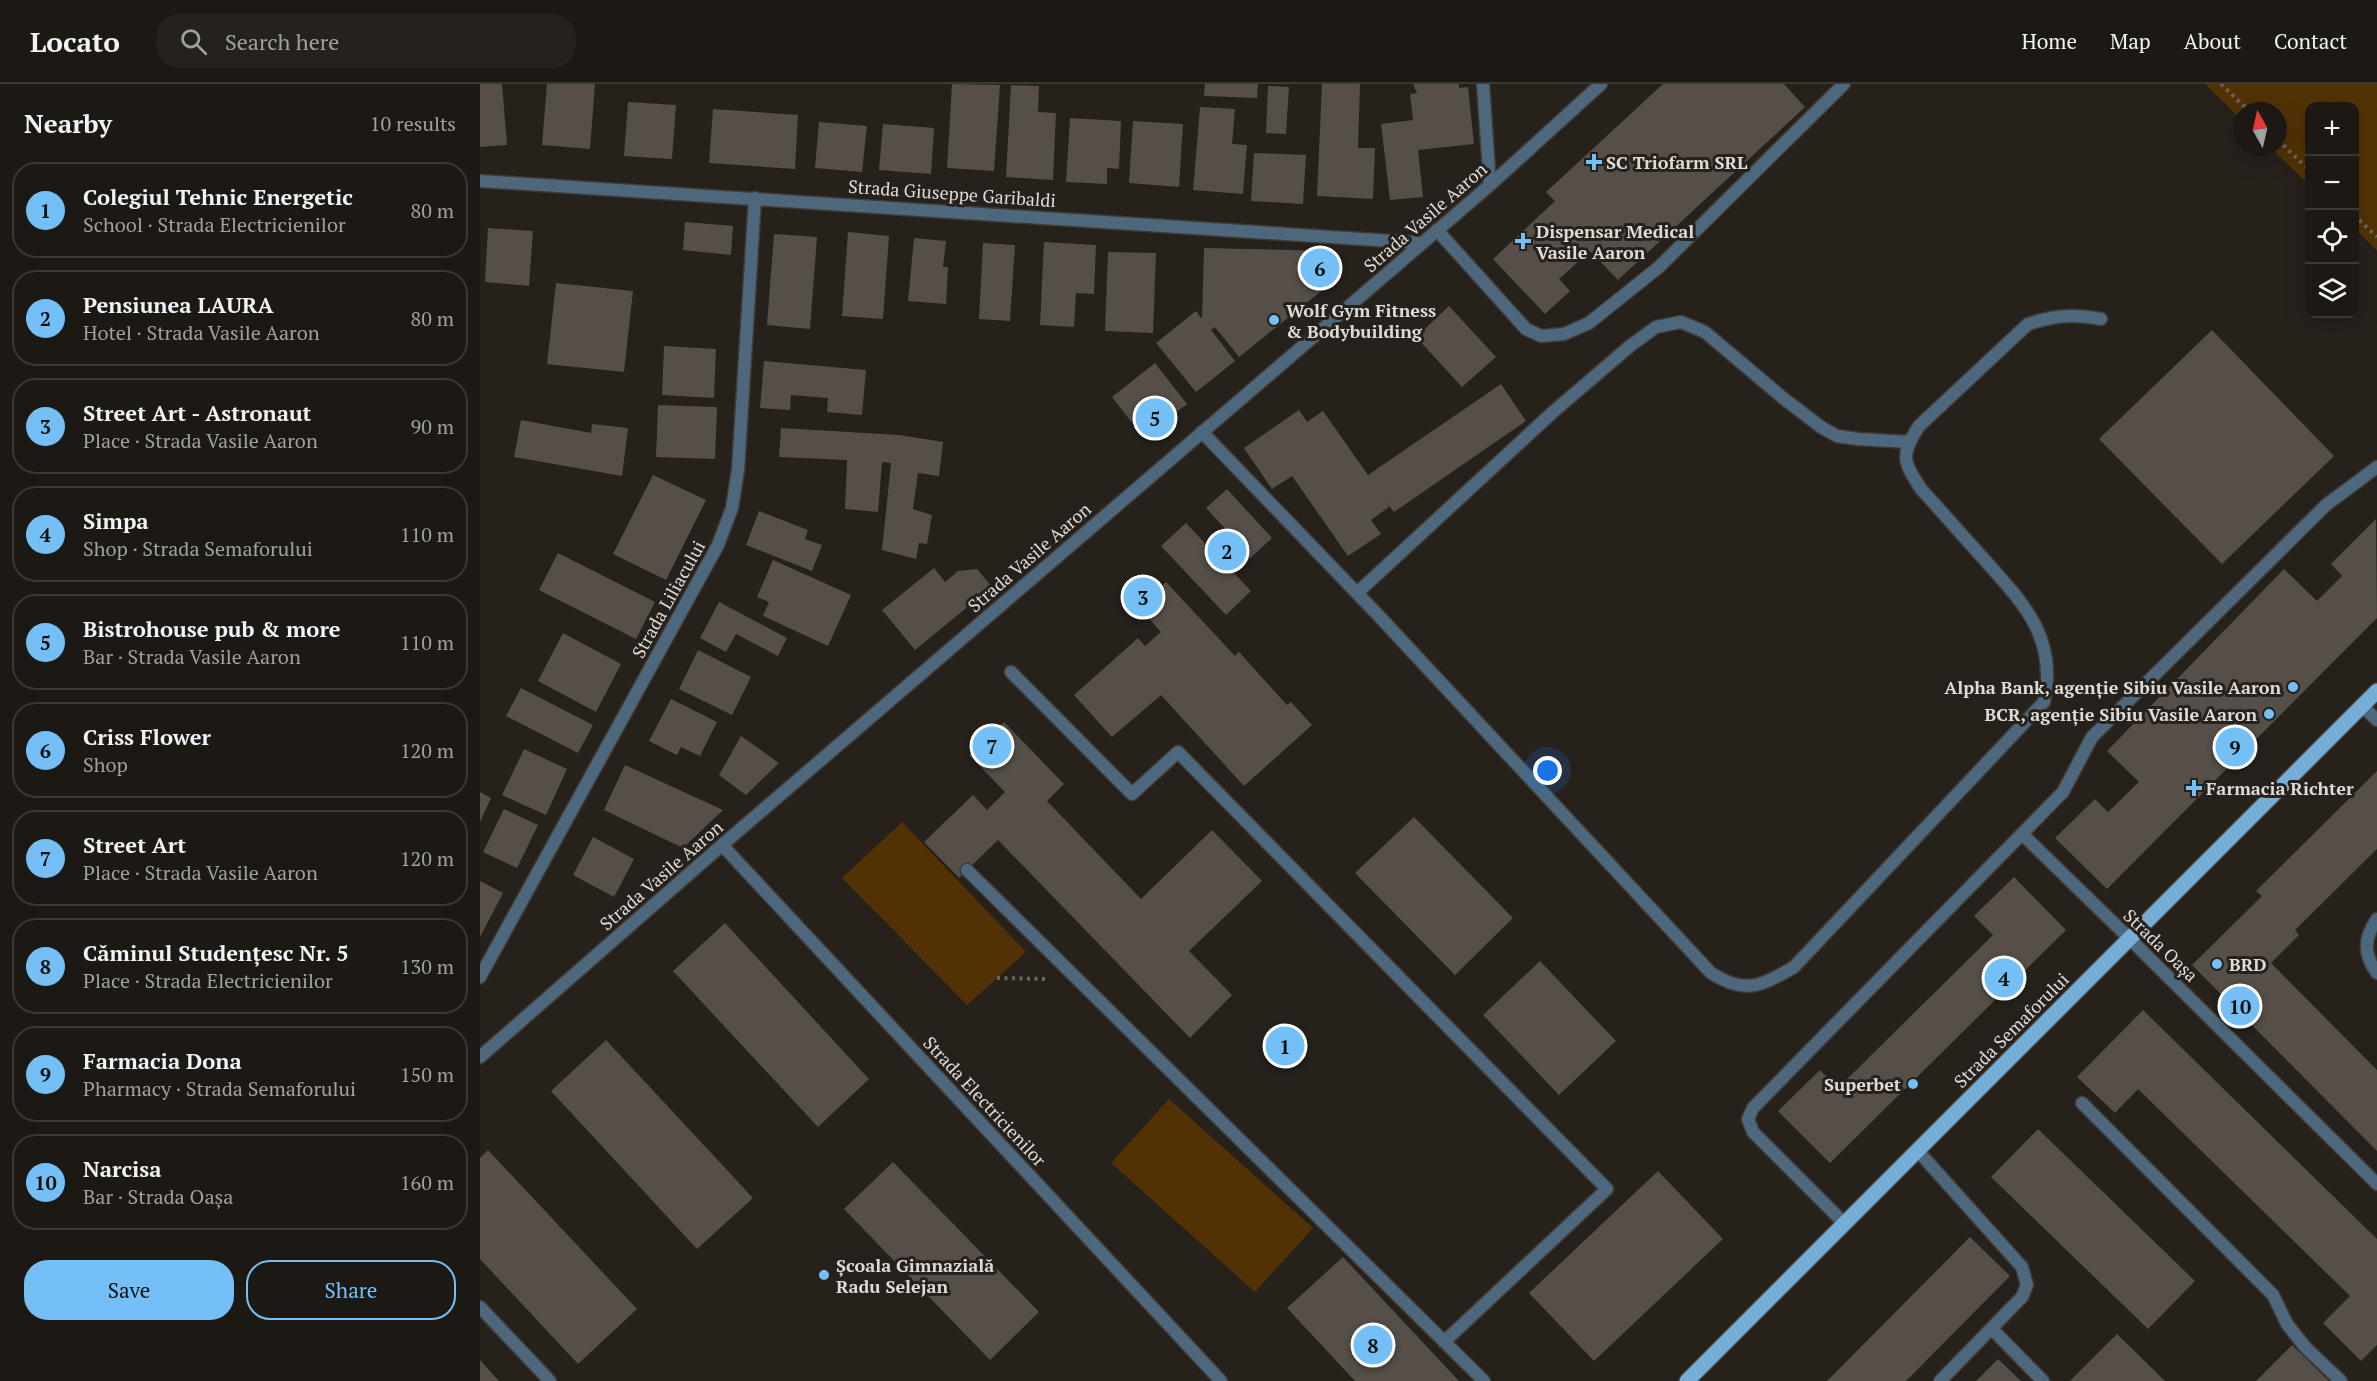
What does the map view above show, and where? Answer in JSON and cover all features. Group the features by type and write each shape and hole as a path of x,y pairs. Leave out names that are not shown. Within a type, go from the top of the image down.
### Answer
{"main road":[{"name":"Strada Semaforului","path":"1687,1381 2377,691"}],"street":[{"path":"1483,84 1490,185"},
{"name":"Strada Vasile Aaron","path":"480,1057 722,845 1490,185 1601,84"},
{"path":"1437,230 1526,329 1541,336 1564,334 1589,324 1659,267 1844,84"},
{"name":"Strada Giuseppe Garibaldi","path":"480,181 1422,243"},
{"name":"Strada Liliacului","path":"480,977 718,545 732,508 738,470 755,198"},
{"path":"1202,432 1357,593 1711,973 1727,984 1748,987 1770,981 1794,967 2044,702 2048,683 2046,659 2041,636 2023,603 1921,489 1908,469 1905,453 1919,426 2028,324 2049,317 2075,315 2101,319"},
{"path":"1357,593 1554,412 1630,346 1656,327 1681,322 1705,332 1783,398 1821,427 1837,436 1909,442"},
{"path":"1845,1224 1817,1199 1753,1132 1748,1119 1753,1108 2063,792 2092,736 2326,505 2377,467"},
{"path":"1011,672 1132,794 1178,752 1607,1189 1444,1342"},
{"path":"2362,706 2377,720"},
{"name":"Strada Oașa","path":"2022,834 2377,1184"},
{"name":"Strada Electricienilor","path":"722,845 1221,1381"},
{"path":"967,870 1484,1381"},
{"path":"2377,919 2366,938 2368,955 2377,973"},
{"path":"2082,1103 2273,1295 2287,1324 2306,1348 2341,1381"},
{"path":"1918,1151 2022,1267 2027,1285 2022,1297 1940,1381"},
{"path":"480,1307 550,1381"},
{"path":"1992,1329 2043,1381"}],"path":[{"path":"2222,84 2240,102"},
{"path":"2287,149 2305,166"},
{"path":"2359,219 2377,237"},
{"path":"997,978 1077,979"}],"shaded area":[{"path":"2205,84 2377,84 2377,251 2359,233 2359,102 2305,102 2305,181 2279,156 2287,156 2287,102 2233,102 2233,111"},
{"path":"902,822 1026,952 967,1005 842,878"},
{"path":"1169,1099 1313,1228 1255,1292 1111,1163"}],"building":[{"path":"480,84 502,84 507,145 480,147"},
{"path":"547,84 595,84 590,149 542,145"},
{"path":"952,84 1000,85 994,171 947,168"},
{"path":"1205,84 1258,84 1257,98 1204,96"},
{"path":"1322,84 1360,84 1358,148 1375,148 1373,199 1317,196"},
{"path":"1413,84 1459,84 1459,88 1468,87 1474,144 1418,150 1423,197 1390,200 1381,124 1413,120 1410,94 1417,93"},
{"path":"1663,84 1784,84 1805,107 1618,280 1590,251 1559,279 1570,291 1545,314 1493,259 1555,201 1546,192"},
{"path":"1011,85 1039,86 1038,112 1056,113 1053,180 1006,177"},
{"path":"1268,86 1289,87 1286,134 1266,133"},
{"path":"628,102 676,105 672,159 624,156"},
{"path":"1200,107 1235,109 1232,144 1247,145 1243,194 1193,190"},
{"path":"713,109 798,115 795,169 709,163"},
{"path":"1070,118 1121,121 1119,169 1107,168 1107,184 1066,182"},
{"path":"1133,121 1183,124 1179,187 1129,183"},
{"path":"819,122 867,126 862,172 815,168"},
{"path":"883,124 934,128 931,174 879,170"},
{"path":"1254,153 1306,155 1303,204 1251,201"},
{"path":"685,222 733,226 731,255 683,250"},
{"path":"488,228 533,231 529,286 485,282"},
{"path":"848,232 889,236 883,319 842,316"},
{"path":"774,234 817,237 810,329 767,325"},
{"path":"914,238 946,241 943,267 948,267 946,304 908,301"},
{"path":"1044,242 1096,245 1094,294 1076,293 1074,327 1040,325"},
{"path":"983,243 1015,245 1010,321 979,319"},
{"path":"1204,248 1330,251 1330,284 1239,357 1215,327 1211,330 1235,361 1196,392 1156,343 1196,311 1202,319"},
{"path":"1108,252 1156,253 1153,333 1105,331"},
{"path":"556,283 633,291 624,372 547,364"},
{"path":"1449,306 1496,357 1462,387 1416,337"},
{"path":"2212,330 2334,456 2222,564 2099,439"},
{"path":"664,346 716,349 714,398 662,395"},
{"path":"764,361 866,370 862,415 827,412 828,398 791,395 790,410 760,408"},
{"path":"1155,363 1187,404 1143,437 1112,397"},
{"path":"1501,384 1526,421 1394,512 1385,501 1389,507 1371,520 1381,534 1348,556 1292,476 1272,489 1244,448 1299,410 1307,422 1323,411 1368,475"},
{"path":"658,405 717,407 715,459 656,457"},
{"path":"521,420 591,433 592,424 628,428 622,476 514,457"},
{"path":"781,428 899,435 943,442 939,476 918,473 913,509 932,515 927,544 919,543 916,559 882,550 891,463 882,462 878,512 845,509 847,460 779,457"},
{"path":"653,475 706,500 666,580 613,554"},
{"path":"1227,489 1272,538 1234,573 1251,591 1226,615 1161,546 1186,523 1214,553 1232,536 1206,508"},
{"path":"759,511 808,530 805,539 822,545 812,571 746,545"},
{"path":"2376,519 2377,618 2107,889 2055,838 2095,799 2108,812 2139,782 2107,751 2284,569 2317,601 2342,576 2331,564"},
{"path":"558,553 655,602 636,639 539,590"},
{"path":"773,560 851,595 828,646 763,616 769,602 757,597"},
{"path":"934,568 945,582 958,571 977,569 992,587 915,650 882,610"},
{"path":"1166,582 1235,656 1239,652 1287,705 1291,702 1312,725 1244,786 1161,695 1112,737 1074,695 1138,638 1145,646 1161,632 1139,607"},
{"path":"719,602 787,638 778,656 736,634 726,652 700,638"},
{"path":"563,633 621,664 596,712 538,681"},
{"path":"698,650 751,677 732,715 679,689"},
{"path":"521,688 593,725 578,753 506,716"},
{"path":"671,699 717,722 700,756 681,747 677,755 649,741"},
{"path":"1004,722 1064,784 1047,801 1141,899 1212,830 1262,881 1189,951 1232,995 1190,1038 998,840 959,878 924,842 973,795 987,810 1005,792 969,755"},
{"path":"741,736 779,763 746,795 719,775"},
{"path":"524,749 567,769 546,815 502,795"},
{"path":"625,765 723,810 683,848 604,810"},
{"path":"2377,771 2377,849 2295,930 2299,935 2271,963 2377,1070 2377,1151 2192,965 2262,896 2256,891"},
{"path":"480,792 491,798 480,822"},
{"path":"504,809 538,825 517,868 483,852"},
{"path":"1414,817 1513,918 1455,975 1355,873"},
{"path":"593,837 634,859 614,897 573,875"},
{"path":"2014,877 2066,930 1830,1163 1778,1111 1820,1070 1838,1088 1993,935 1974,916"},
{"path":"480,881 503,893 480,937"},
{"path":"725,923 869,1079 818,1127 673,971"},
{"path":"1540,961 1616,1041 1559,1095 1483,1015"},
{"path":"2143,1010 2377,1239 2377,1345 2361,1361 2323,1323 2350,1296 2138,1089 2115,1113 2077,1077"},
{"path":"606,1040 753,1198 697,1249 551,1091"},
{"path":"2038,1129 2195,1281 2148,1329 1991,1177"},
{"path":"488,1150 637,1309 578,1364 480,1259 480,1158"},
{"path":"893,1162 1039,1312 990,1360 844,1209"},
{"path":"1658,1171 1723,1239 1594,1361 1529,1293"},
{"path":"1970,1237 2010,1276 1906,1381 1827,1381"},
{"path":"1343,1257 1459,1381 1355,1381 1287,1308"},
{"path":"2117,1334 2165,1381 2070,1381"},
{"path":"2292,1345 2329,1381 2256,1381"},
{"path":"1998,1359 2021,1381 1976,1381"},
{"path":"480,1360 499,1381 480,1381"}],"place":[{"name":"SC Triofarm SRL","path":"1594,162"},
{"name":"Dispensar Medical Vasile Aaron","path":"1523,241"},
{"name":"Criss Flower","path":"1320,268"},
{"name":"Wolf Gym Fitness & Bodybuilding","path":"1274,320"},
{"name":"Bistrohouse pub & more","path":"1155,418"},
{"name":"Pensiunea LAURA","path":"1227,551"},
{"name":"Street Art - Astronaut","path":"1143,597"},
{"name":"Alpha Bank, agenție Sibiu Vasile Aaron","path":"2293,687"},
{"name":"BCR, agenție Sibiu Vasile Aaron","path":"2269,714"},
{"name":"Street Art","path":"992,746"},
{"name":"Farmacia Dona","path":"2235,747"},
{"name":"Farmacia Richter","path":"2194,788"},
{"name":"BRD","path":"2217,964"},
{"name":"Simpa","path":"2004,978"},
{"name":"Narcisa","path":"2240,1006"},
{"name":"Colegiul Tehnic Energetic","path":"1285,1046"},
{"name":"Superbet","path":"1913,1084"},
{"name":"Școala Gimnazială Radu Selejan","path":"824,1275"},
{"name":"Căminul Studențesc Nr. 5","path":"1373,1345"}]}
